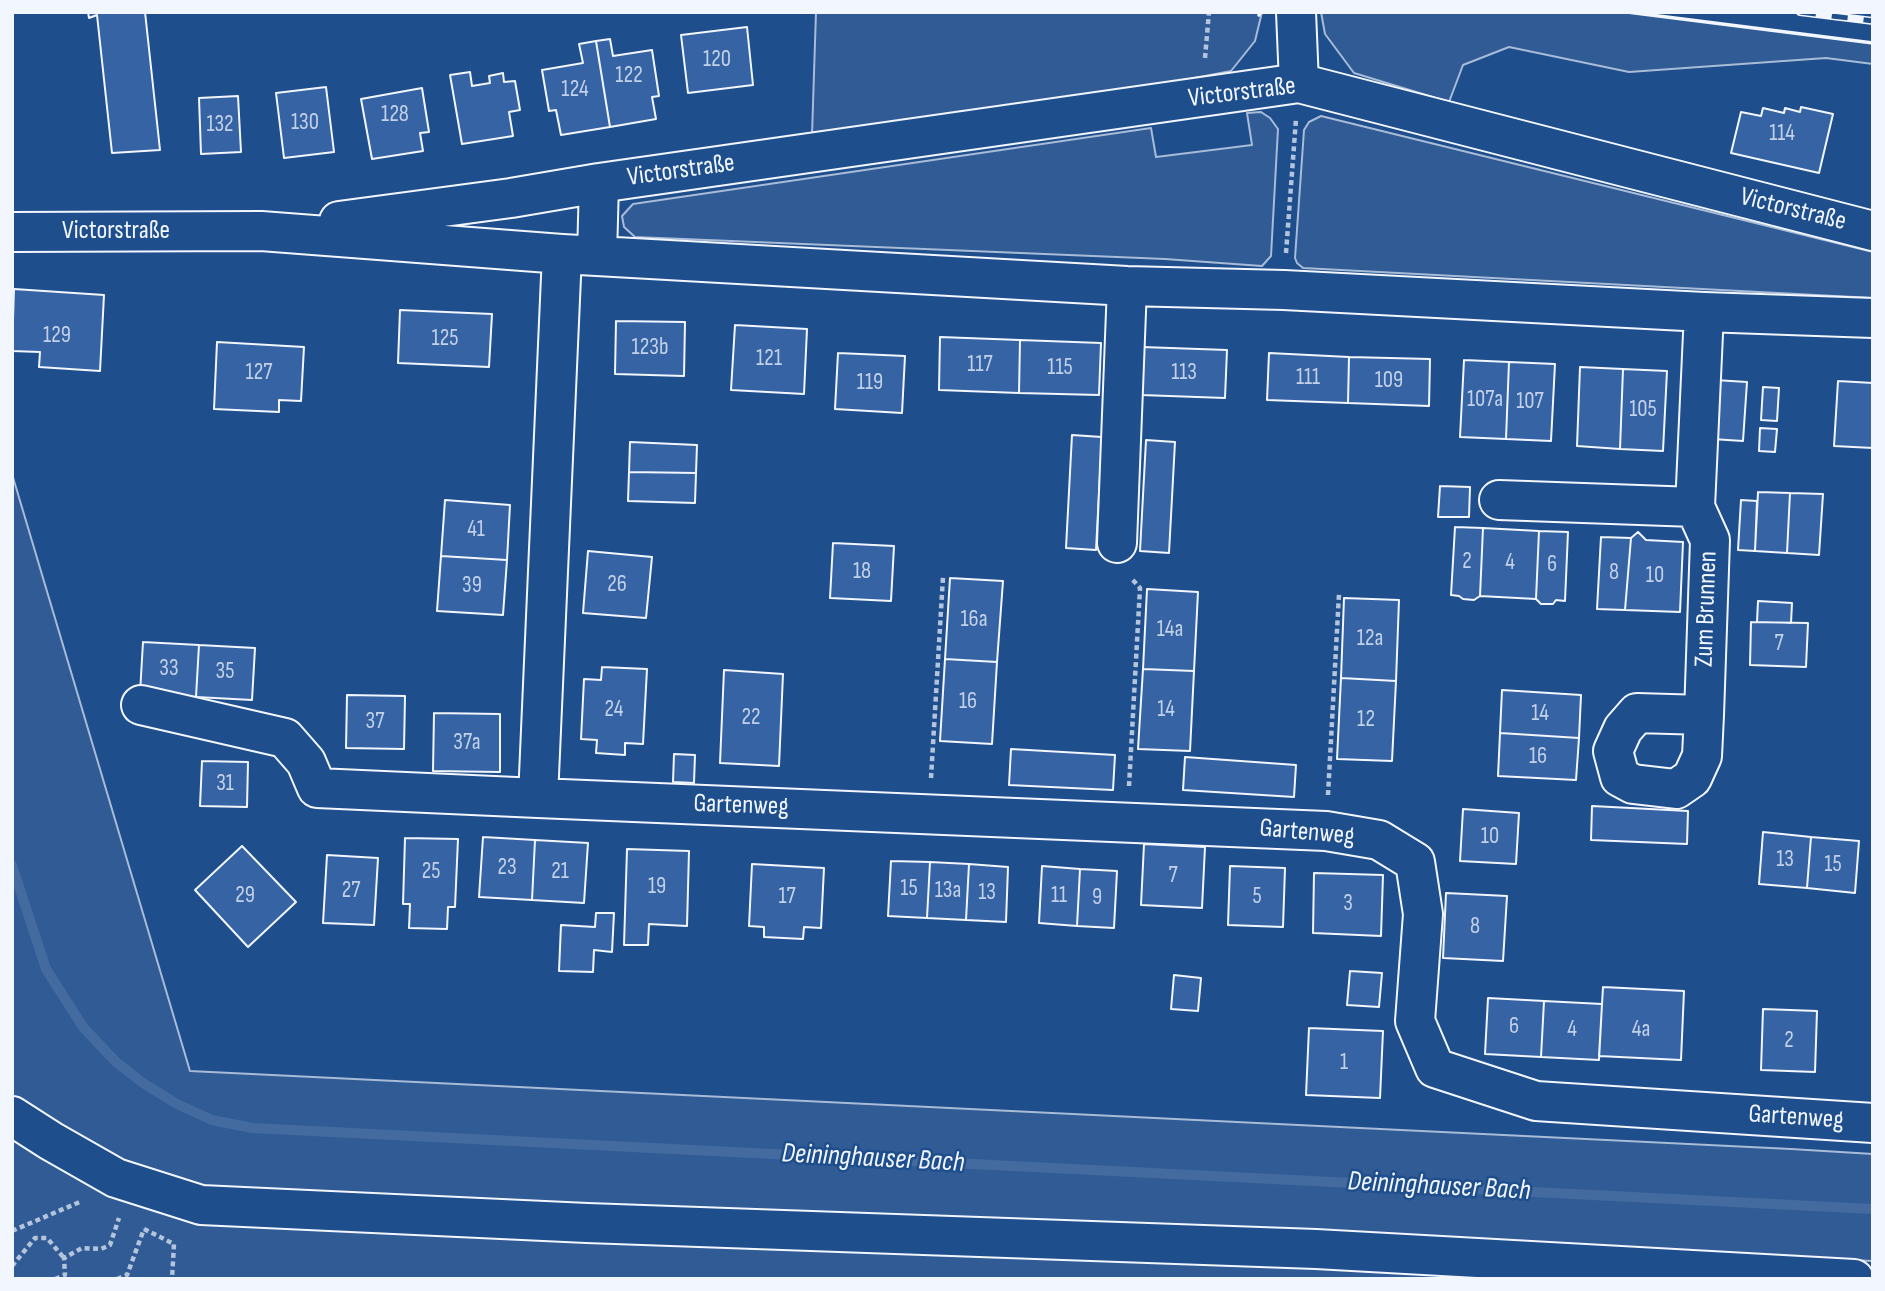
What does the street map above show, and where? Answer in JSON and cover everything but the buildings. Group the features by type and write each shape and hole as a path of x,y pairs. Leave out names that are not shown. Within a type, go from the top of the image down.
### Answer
{"street":[{"path":"1296,12 1298,83"},
{"name":"Victorstraße","path":"261,231 511,198 599,183 1298,83 1873,231"},
{"name":"Victorstraße","path":"579,255 599,183"},
{"name":"Victorstraße","path":"12,232 261,231 579,255 1127,286 1284,290 1873,318"},
{"path":"538,798 579,255"},
{"path":"1117,543 1127,286"},
{"name":"Zum Brunnen","path":"1704,312 1695,507 1710,540 1704,715"},
{"path":"1499,500 1695,507"},
{"name":"Gartenweg","path":"141,705 285,738 306,762 317,788 1326,831 1379,840 1415,863 1423,914 1415,1021 1435,1068 1536,1101 1873,1123"},
{"path":"12,1116 116,1178 201,1205 573,1222 1316,1249 1853,1279"}],"path":[{"path":"1201,97 1209,12"},
{"path":"1284,290 1298,83"},
{"path":"1117,543 1127,546 1126,572 1140,588 1127,822"},
{"path":"929,814 943,577"},
{"path":"1326,831 1339,594"},
{"path":"12,1231 83,1200"},
{"path":"64,1258 82,1248 101,1249 110,1245 119,1217"},
{"path":"117,1279 127,1275 144,1229 174,1244 172,1279"},
{"path":"12,1266 35,1238 47,1238 64,1258 65,1275 55,1279"}],"shaded area":[{"path":"816,12 1262,12 1255,41 1231,71 812,135"},
{"path":"1321,12 1627,12 1873,43 1873,64 1826,58 1629,72 1509,47 1463,65 1449,102 1354,73 1325,34"},
{"path":"1261,112 1270,118 1278,129 1271,256 1262,266 1165,259 635,237 624,227 622,216 633,204 1151,128 1156,157 1252,145 1247,113"},
{"path":"1321,116 1873,252 1873,298 1303,268 1295,258 1304,130 1309,122"},
{"path":"12,474 190,1071 1873,1154 1873,1261 1783,1257 1782,1279 12,1279"}],"waterway":[{"name":"Deininghauser Bach","path":"12,865 46,969 83,1027 116,1062 177,1104 212,1120 252,1128 1873,1209"}],"railway":[{"path":"1800,12 1873,21"}],"wall":[{"path":"1627,12 1873,43"}]}
